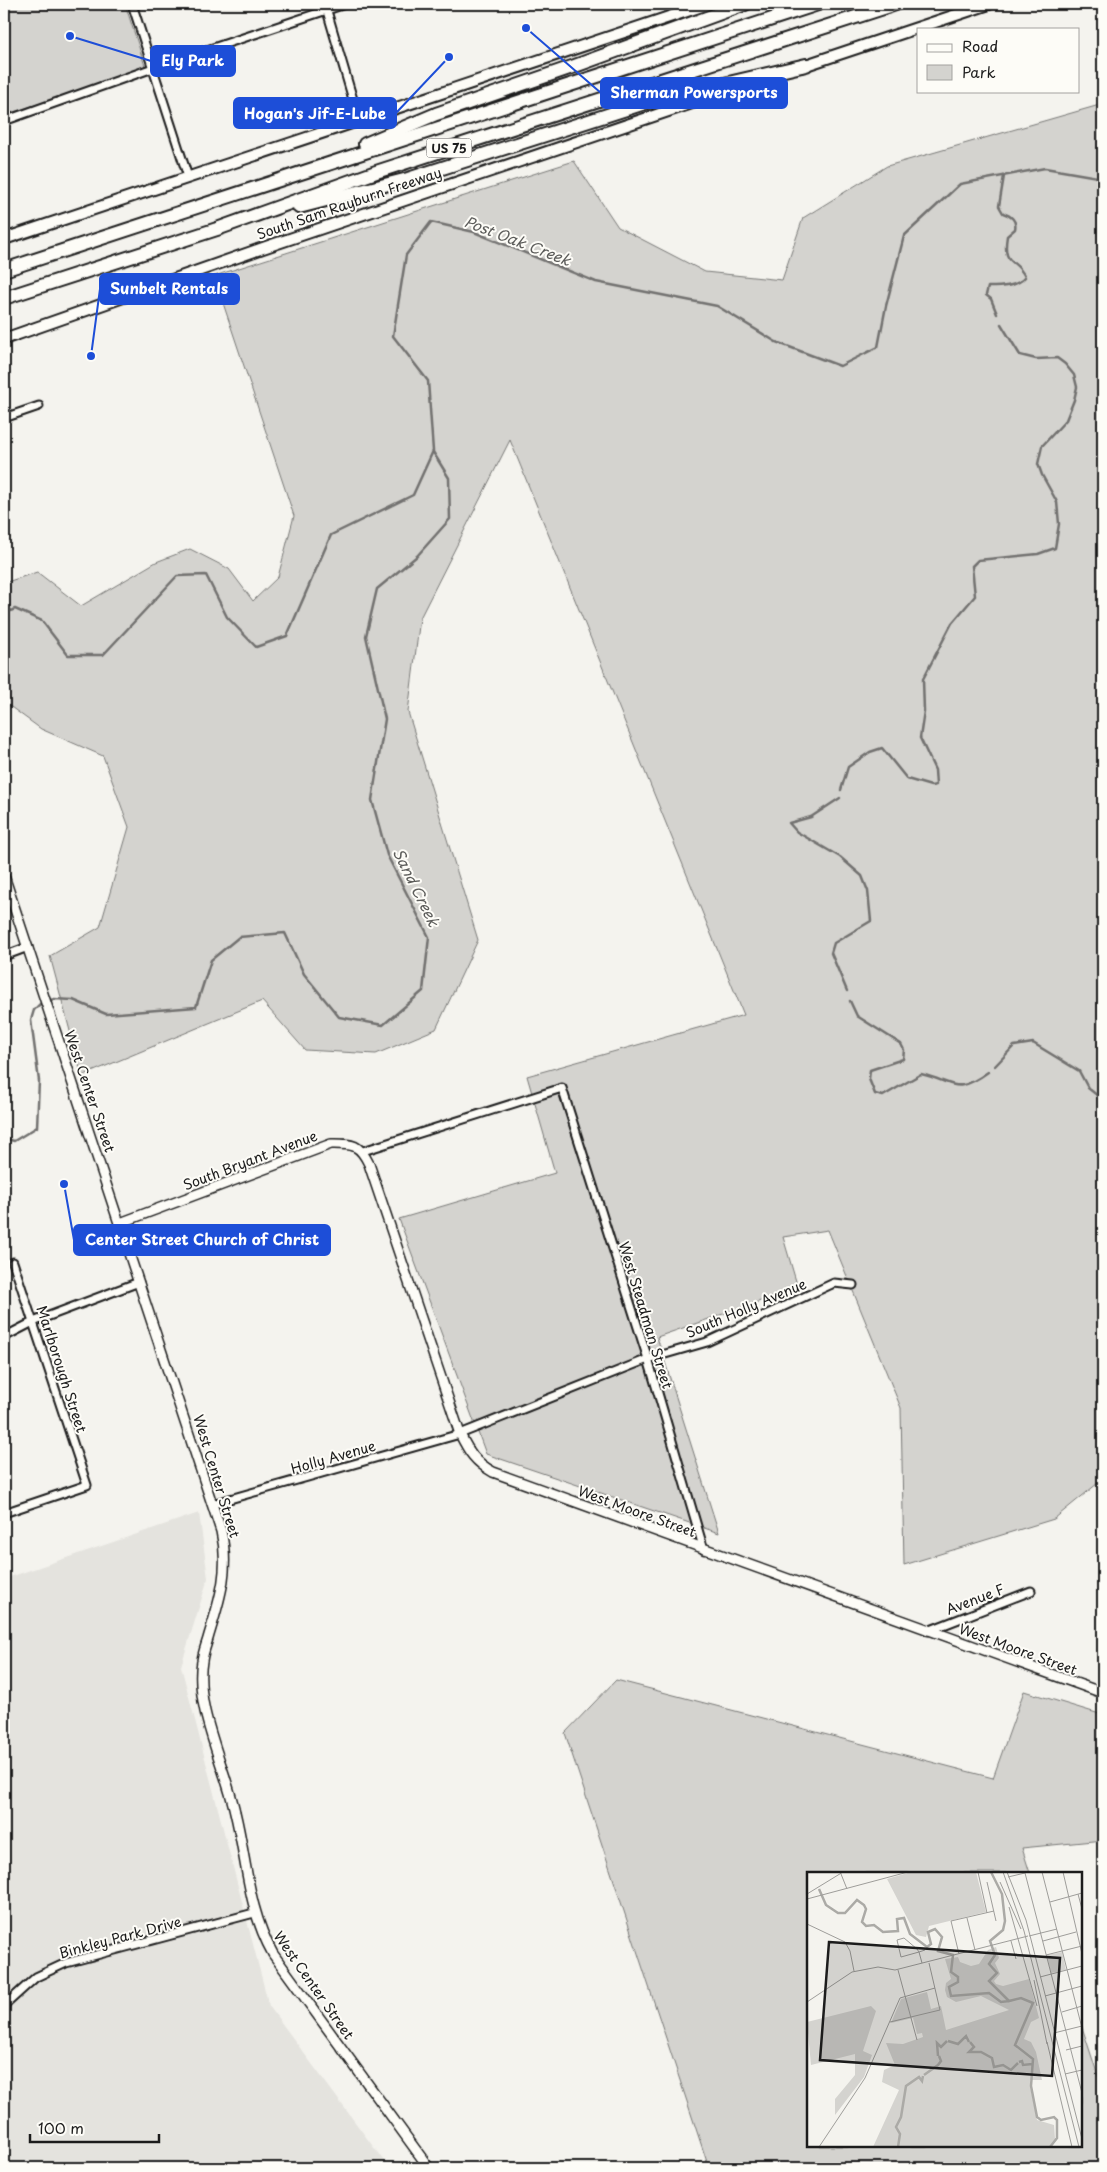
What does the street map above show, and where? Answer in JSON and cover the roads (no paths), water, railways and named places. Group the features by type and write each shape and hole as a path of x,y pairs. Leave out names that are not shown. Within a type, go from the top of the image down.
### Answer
{"highway":[{"path":"290,176 436,114 745,4"},
{"name":"US 75","path":"4,270 818,4"},
{"name":"South Sam Rayburn Freeway","path":"4,298 217,228 376,172 896,4"},
{"path":"217,228 408,179 651,101 806,65"}],"main road":[{"path":"4,239 705,4"},
{"name":"South Sam Rayburn Freeway","path":"918,28 990,4"},
{"name":"South Sam Rayburn Freeway","path":"4,339 272,244 917,28"}],"street":[{"path":"132,4 188,177"},
{"path":"4,121 326,7 345,4"},
{"path":"326,7 359,120"},
{"path":"4,418 38,406"},
{"name":"West Center Street","path":"4,876 140,1282 226,1550 225,1578 202,1661 201,1690 207,1718 235,1812 254,1913 261,1933 273,1954 429,2168"},
{"path":"4,956 28,947"},
{"name":"West Steadman Street","path":"363,1151 562,1088 648,1359 704,1550"},
{"name":"South Bryant Avenue","path":"120,1223 331,1144 351,1144 363,1151"},
{"name":"West Moore Street","path":"363,1151 460,1434 471,1455 480,1465 493,1472 704,1550 1103,1693"},
{"name":"Marlborough Street","path":"4,1513 87,1485 13,1262"},
{"path":"4,1337 33,1322 140,1282"},
{"name":"South Holly Avenue","path":"460,1434 648,1359 706,1342 834,1283 854,1285"},
{"name":"Holly Avenue","path":"212,1504 460,1434"},
{"name":"Avenue F","path":"928,1631 1031,1591"},
{"name":"Binkley Park Drive","path":"4,2006 36,1977 66,1963 254,1913"}],"waterway":[{"name":"Post Oak Creek","path":"4,614 15,609 42,621 68,655 103,655 177,576 206,575 227,617 256,647 287,636 331,535 413,495 433,451 428,381 393,336 406,255 431,222 474,232 596,282 717,306 776,342 840,366 878,347 886,306 904,236 960,184 1045,168 1103,178"},
{"path":"997,314 991,299 986,295 988,287 1013,285 1025,277 1006,253 1007,236 1015,229 1015,223 1013,219 1003,213 999,206 1004,176"},
{"path":"841,790 848,767 870,752 882,748 907,779 931,786 936,785 935,770 920,738 924,711 923,679 952,623 975,596 972,566 978,560 1038,554 1055,548 1059,524 1057,502 1038,464 1042,446 1066,420 1077,387 1074,375 1057,358 1036,359 1020,355 1001,324"},
{"name":"Sand Creek","path":"4,1138 14,1141 37,1127 39,1081 31,1020 34,1010 41,1003 54,999 73,1000 106,1014 196,1007 211,960 239,937 285,933 304,974 339,1017 383,1025 423,991 429,937 387,855 372,800 385,719 366,636 377,589 417,556 450,519 449,478 433,452"},
{"path":"840,798 811,817 789,823 797,832 840,857 862,876 868,891 871,921 834,943 831,953 847,991"},
{"path":"850,1001 857,1016 901,1044 904,1050 903,1059 870,1070 869,1079 875,1094 883,1096 921,1074 955,1085 961,1085 968,1084 988,1072"},
{"path":"995,1066 1014,1046 1033,1043 1079,1071 1088,1088 1103,1100"}],"place":[{"name":"Sherman Powersports","path":"526,28"},
{"name":"Ely Park","path":"70,36"},
{"name":"Hogan's Jif-E-Lube","path":"449,57"},
{"name":"Sunbelt Rentals","path":"91,356"},
{"name":"Center Street Church of Christ","path":"64,1184"}]}
